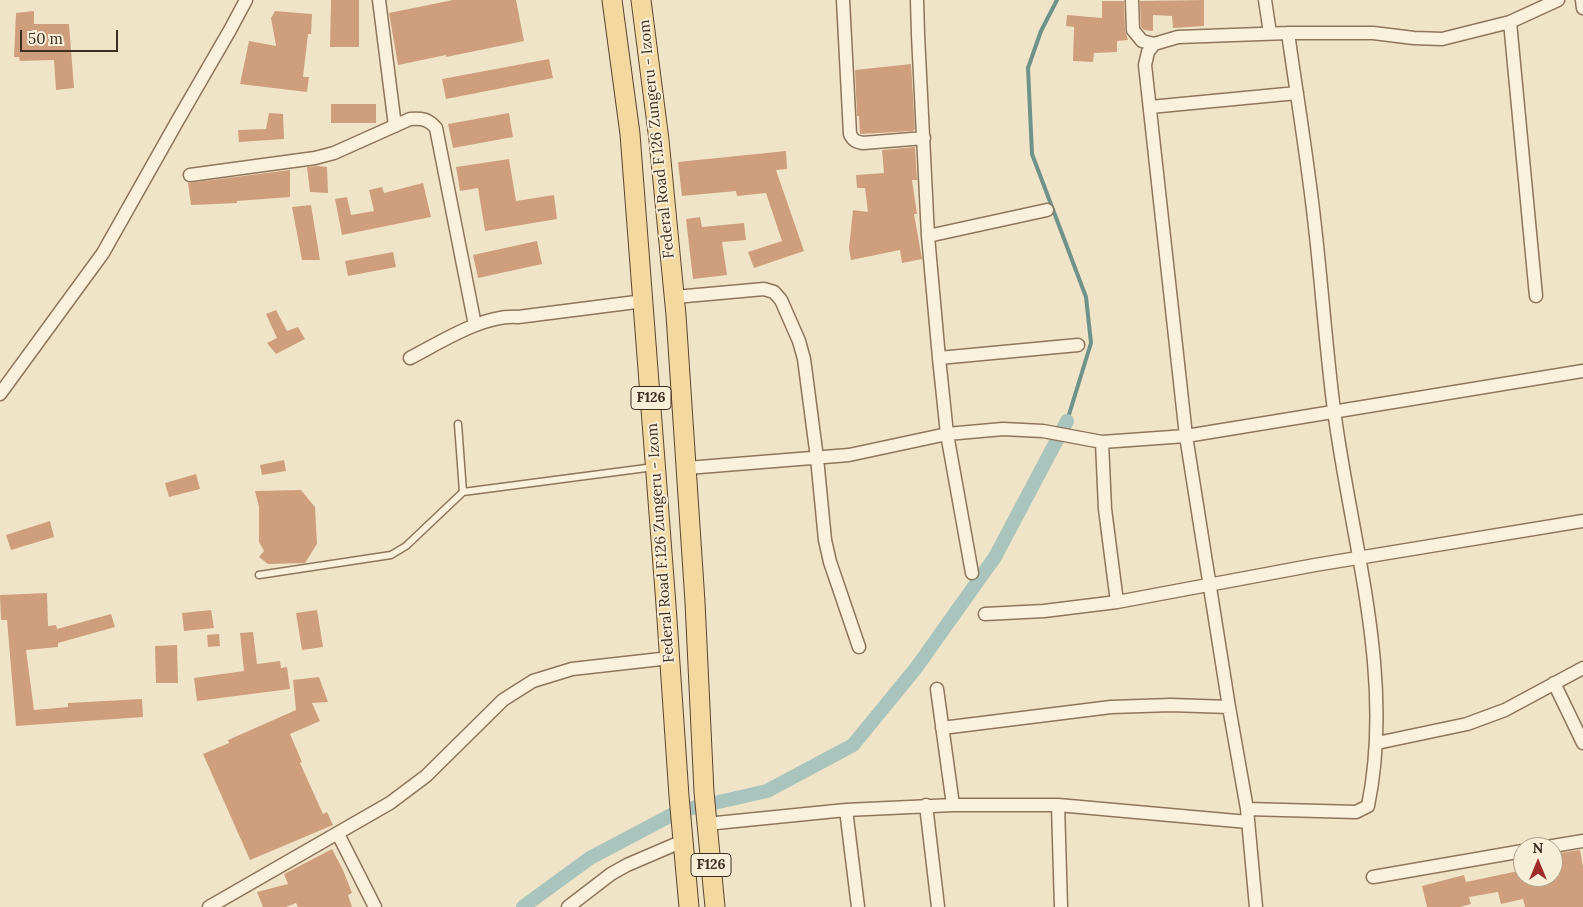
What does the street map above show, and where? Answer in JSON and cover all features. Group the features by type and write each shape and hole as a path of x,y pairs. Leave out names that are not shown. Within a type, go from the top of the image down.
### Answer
{"main road":[{"name":"Federal Road F.126 Zungeru - Izom","path":"612,0 630,134 644,301 682,837 689,907"},
{"name":"Federal Road F.126 Zungeru - Izom","path":"641,0 659,140 675,297 695,602 704,792 715,907"},
{"path":"666,605 695,602"}],"street":[{"path":"0,394 103,253 246,0"},
{"path":"379,0 395,126"},
{"path":"843,0 850,134 852,138 856,142 864,143 924,138"},
{"path":"918,0 928,236 939,358 947,434 972,572"},
{"path":"1132,0 1133,30 1142,41 1154,44 1178,37 1270,33 1373,33 1442,39 1510,22 1558,0"},
{"path":"1265,0 1270,33"},
{"path":"1582,0 1583,8"},
{"path":"1510,22 1536,296"},
{"path":"1247,809 1356,812 1368,806 1377,743 1375,686 1369,624 1334,411 1315,225 1288,33"},
{"path":"1154,44 1148,52 1145,65 1186,436 1247,809 1256,907"},
{"path":"1150,107 1297,93"},
{"path":"190,175 316,158 410,119 421,118 430,122 436,128 475,325"},
{"path":"928,236 1047,210"},
{"path":"675,297 764,289 774,292 781,300 799,341 804,359 817,458 825,540 830,562 858,647"},
{"path":"410,358 475,325 505,316 518,317 644,301"},
{"path":"939,358 1078,345"},
{"path":"687,468 849,455 947,434 1013,429 1043,431 1102,442 1186,436 1583,371"},
{"path":"1102,442 1105,510 1117,602"},
{"path":"985,614 1044,611 1117,602 1209,584 1583,521"},
{"path":"210,907 390,803 426,776 503,700 533,681 572,668 670,658"},
{"path":"1377,743 1467,724 1505,710 1583,668"},
{"path":"1554,683 1583,743"},
{"path":"937,689 953,805"},
{"path":"942,728 1111,706 1171,705 1229,707"},
{"path":"706,821 926,805 1058,805 1248,822"},
{"path":"926,805 938,907"},
{"path":"1058,805 1061,907"},
{"path":"846,810 858,907"},
{"path":"338,834 375,907"},
{"path":"568,907 611,874 682,837"},
{"path":"1563,844 1583,841"},
{"path":"1373,877 1513,853"}],"lane":[{"path":"458,424 463,492"},
{"path":"259,575 392,555 406,546 463,492 656,467"}],"building":[{"path":"331,0 359,0 359,47 330,47"},
{"path":"453,0 516,0 524,41 398,65 389,13"},
{"path":"1204,0 1204,26 1173,28 1172,16 1153,15 1153,31 1144,30 1141,27 1140,1"},
{"path":"1102,1 1124,1 1125,30 1128,40 1117,41 1117,52 1094,53 1093,62 1073,61 1074,27 1066,26 1067,15 1102,18"},
{"path":"34,11 34,24 69,24 74,88 56,90 54,60 20,61 19,57 14,57 16,13"},
{"path":"275,11 312,14 311,34 308,34 303,77 309,77 307,92 240,84 249,41 276,46 271,18"},
{"path":"549,59 553,78 446,99 442,79"},
{"path":"911,64 915,129 913,131 860,134 859,116 857,116 855,70"},
{"path":"331,104 376,104 376,123 331,123"},
{"path":"269,113 283,114 284,139 239,142 238,130 266,129"},
{"path":"509,113 513,137 453,148 448,124"},
{"path":"915,147 917,180 912,180 917,214 914,214 922,259 902,263 900,250 851,260 849,248 853,210 868,212 865,188 857,188 856,175 884,173 882,150"},
{"path":"786,151 787,169 776,170 804,251 754,268 748,252 782,241 766,193 737,196 736,191 682,196 678,162"},
{"path":"509,159 516,201 554,195 557,219 485,231 478,188 460,191 456,167"},
{"path":"307,167 327,167 328,193 310,192"},
{"path":"290,170 290,197 237,201 237,203 191,205 188,183"},
{"path":"423,183 431,217 342,235 335,199 347,197 351,215 374,211 369,190 382,187 384,193"},
{"path":"311,205 320,260 302,260 292,207"},
{"path":"700,217 702,227 744,223 746,240 722,242 727,275 693,279 686,219"},
{"path":"537,241 542,264 478,278 473,255"},
{"path":"393,252 396,267 348,276 345,261"},
{"path":"276,310 287,331 298,327 305,339 276,354 267,343 277,338 266,314"},
{"path":"284,460 286,471 262,475 260,465"},
{"path":"196,474 200,489 169,497 165,483"},
{"path":"301,490 315,507 317,544 305,563 268,564 259,557 264,551 259,542 259,507 255,491"},
{"path":"50,521 54,537 11,550 6,535"},
{"path":"47,593 48,626 56,625 57,629 111,614 115,627 58,643 58,647 26,650 34,710 68,707 68,703 142,699 143,717 16,726 7,620 1,620 0,595"},
{"path":"211,610 214,628 184,631 182,613"},
{"path":"317,610 323,647 302,650 296,613"},
{"path":"253,632 257,664 280,661 281,668 287,667 290,689 197,701 194,678 244,671 240,633"},
{"path":"219,634 220,646 208,647 207,635"},
{"path":"177,645 178,683 156,683 155,646"},
{"path":"319,677 328,702 312,703 320,721 290,734 302,762 300,763 323,814 327,812 333,825 250,860 203,754 229,743 228,740 296,710 293,680"},
{"path":"332,849 352,893 348,895 352,907 298,907 296,903 286,907 263,907 257,892 288,884 284,874"},
{"path":"1580,850 1583,867 1583,907 1525,907 1523,899 1501,904 1498,892 1469,897 1471,904 1460,907 1427,907 1422,886 1464,875 1466,882 1513,872 1513,887 1563,887 1563,853"}],"waterway":[{"path":"1057,0 1041,31 1028,68 1032,154 1086,297 1091,343 1067,421"},
{"path":"523,907 590,858 679,811 767,791 853,745 916,668 995,557 1067,421"}]}
